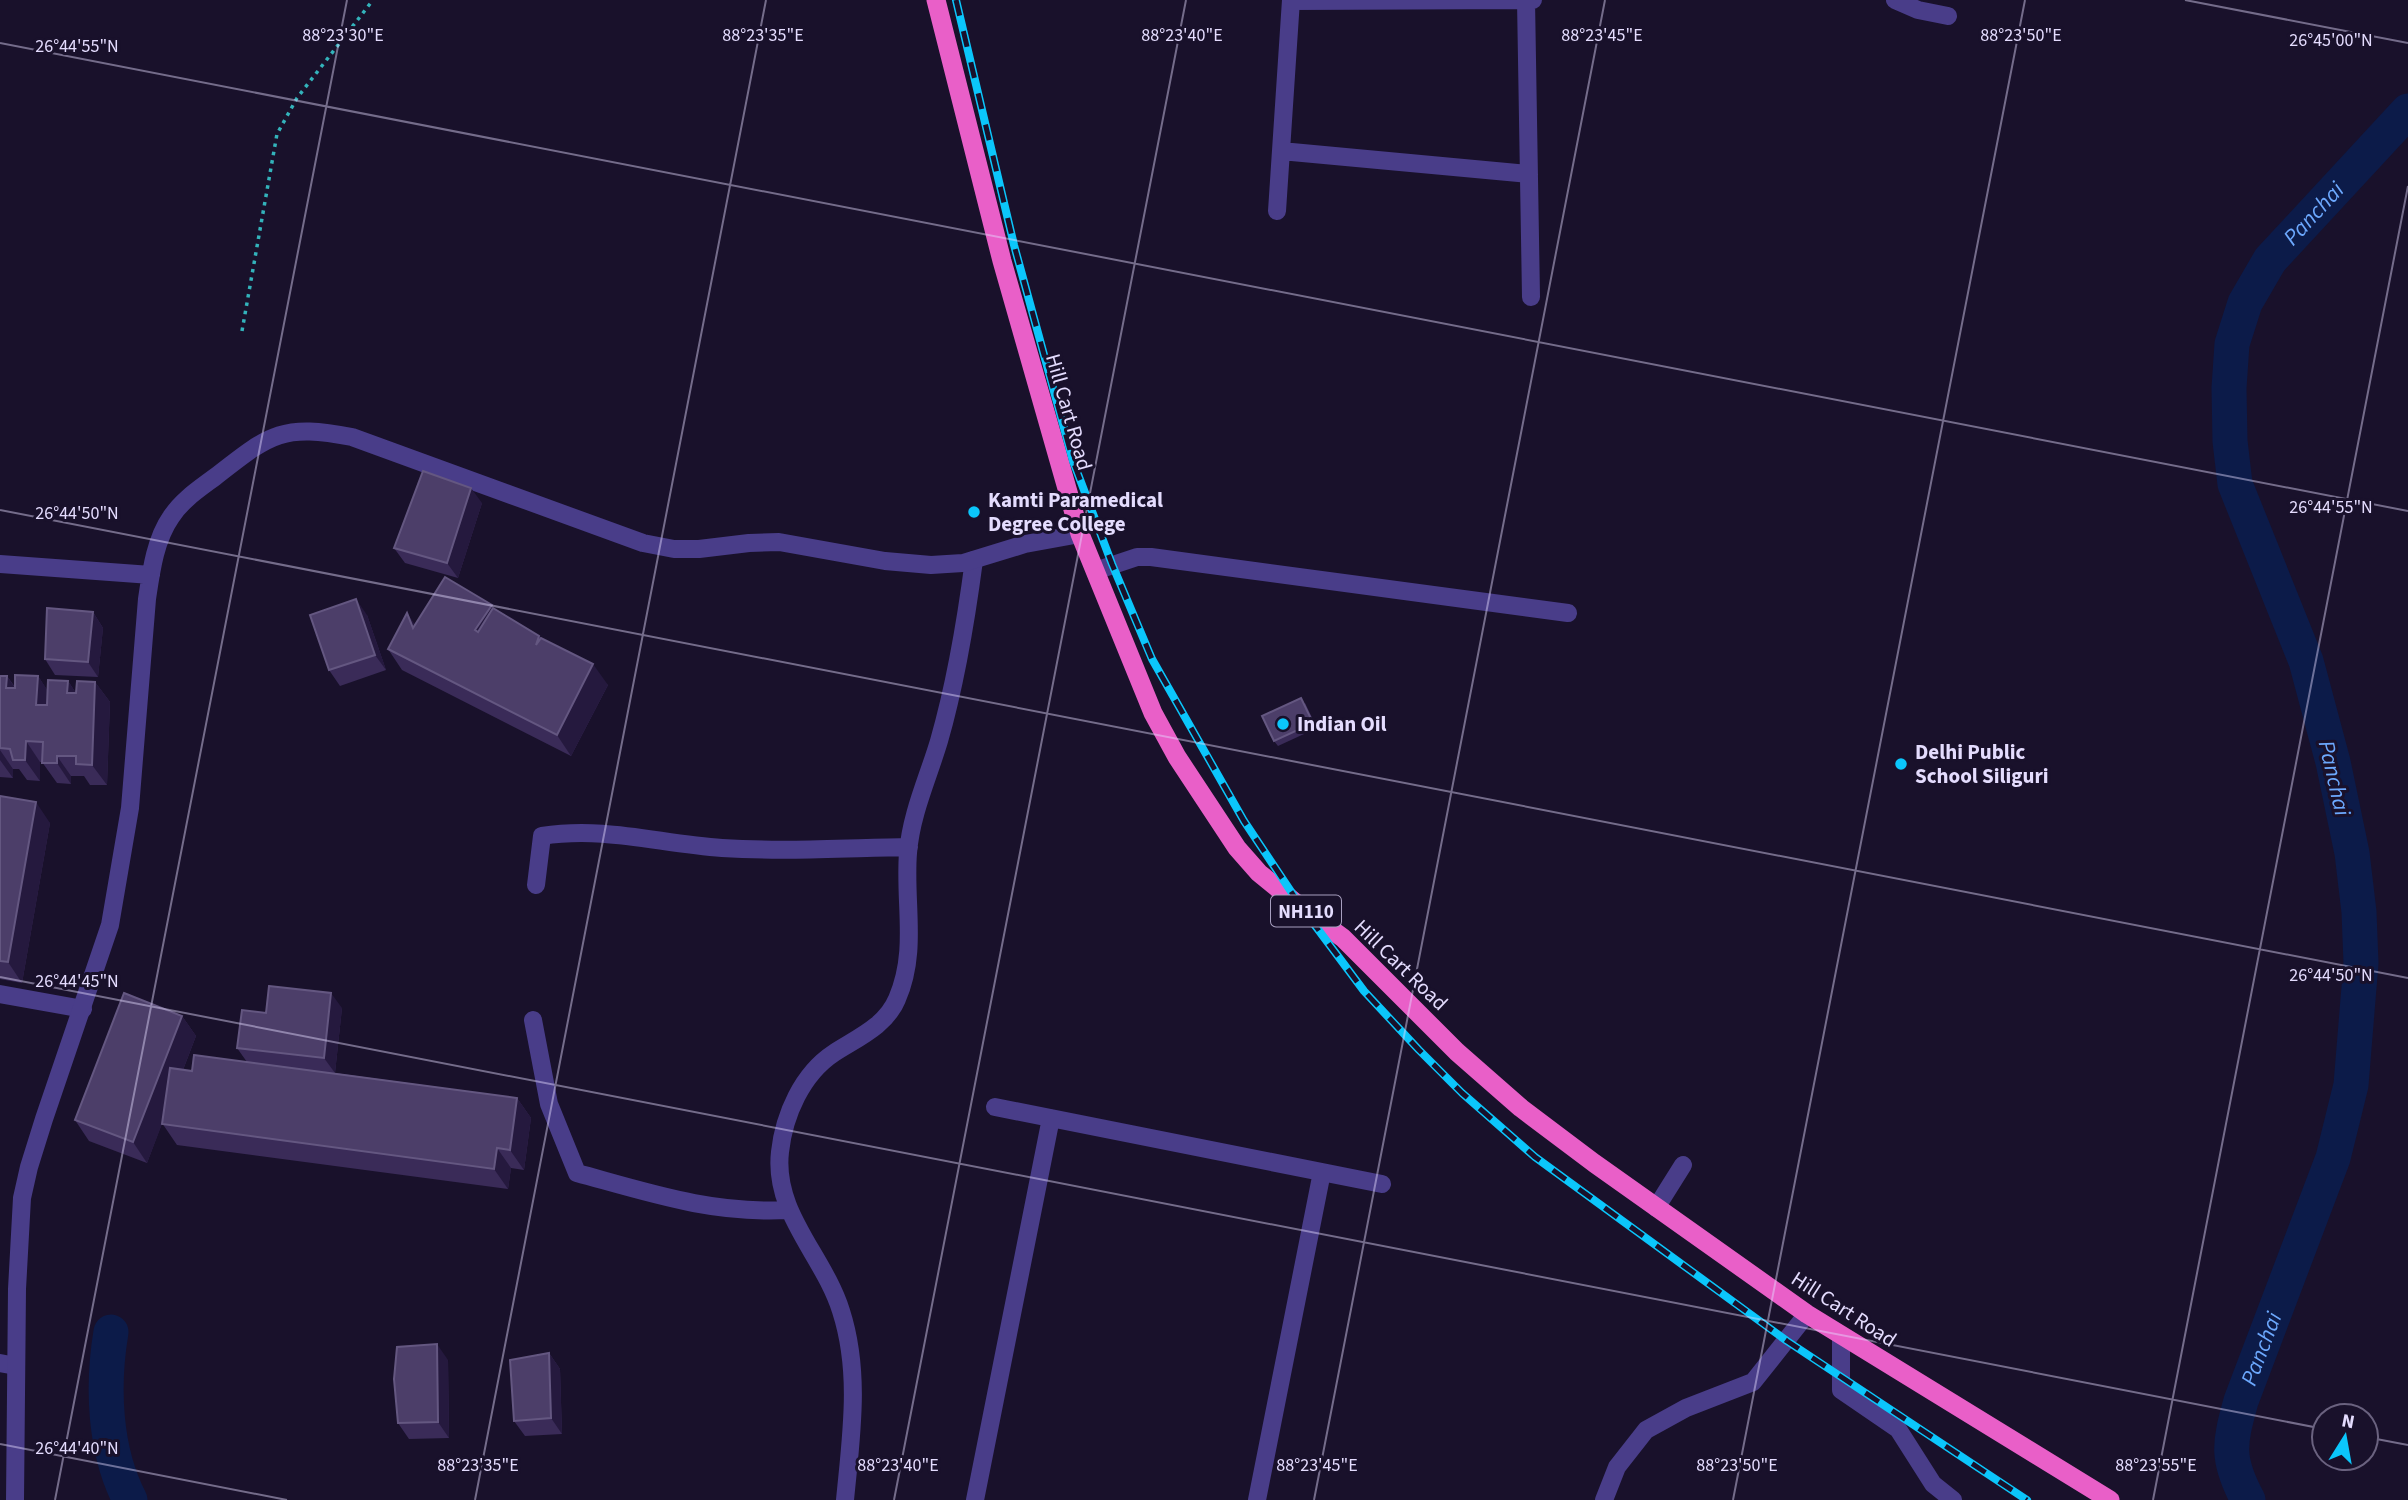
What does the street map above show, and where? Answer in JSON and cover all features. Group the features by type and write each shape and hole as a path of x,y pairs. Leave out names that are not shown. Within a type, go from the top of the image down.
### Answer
{"highway":[{"name":"Hill Cart Road","path":"936,0 1002,261 1080,534 1153,713 1210,809 1245,856 1259,873 1343,938 1457,1052 1521,1108 1656,1208 1807,1314 2110,1500"}],"street":[{"path":"1527,0 1531,298"},
{"path":"1277,211 1291,1 1533,0"},
{"path":"1895,0 1918,10 1948,16"},
{"path":"1281,151 1529,174"},
{"path":"15,1500 8,1364 22,1198 40,1131 110,925 130,808 151,575 160,538 170,517 187,498 250,449 278,434 325,431 352,437 643,543 674,549 779,542 885,561 931,565 963,563 1025,544 1080,534"},
{"path":"1095,571 1137,557 1151,557 1568,613"},
{"path":"845,1500 854,1383 849,1345 841,1311 830,1282 788,1210 780,1178 780,1152 788,1118 811,1073 831,1055 883,1021 897,1001 905,977 910,943 909,847 920,795 939,743 953,685 974,560"},
{"path":"0,564 151,575"},
{"path":"536,886 542,836 571,831 600,832 722,848 909,847"},
{"path":"0,994 83,1009"},
{"path":"533,1020 549,1104 577,1174 694,1205 756,1212 788,1210"},
{"path":"995,1107 1382,1184"},
{"path":"975,1500 1051,1118"},
{"path":"1656,1208 1683,1165"},
{"path":"1257,1500 1322,1172"},
{"path":"1604,1500 1617,1467 1646,1430 1686,1408 1754,1382 1807,1314"},
{"path":"1842,1336 1842,1390 1898,1429 1933,1484 1953,1500"}],"path":[{"path":"242,331 277,134 297,98 373,0"}],"building":[{"path":"423,471 471,488 447,563 394,548"},
{"path":"445,577 492,605 475,630 478,632 493,608 539,636 536,645 541,638 593,664 557,735 388,649 407,613 413,628"},
{"path":"356,599 375,655 329,670 310,615"},
{"path":"47,608 93,612 88,662 45,659"},
{"path":"15,675 38,676 36,705 47,705 48,680 68,681 67,693 76,693 77,681 95,682 92,765 76,764 76,756 57,756 57,763 42,763 43,742 26,741 25,760 13,760 10,749 0,748 0,676 7,676 6,688 15,688"},
{"path":"1301,698 1313,723 1274,741 1262,716"},
{"path":"0,796 36,802 8,962 0,961"},
{"path":"269,986 331,993 324,1058 237,1048 242,1010 266,1013"},
{"path":"124,993 182,1016 133,1142 75,1120"},
{"path":"194,1055 517,1098 510,1150 497,1148 494,1169 162,1124 170,1068 192,1071"},
{"path":"437,1344 438,1422 398,1423 394,1379 397,1347"},
{"path":"549,1353 551,1418 514,1421 510,1360"}],"waterway":[{"name":"Panchai","path":"2248,1500 2233,1462 2234,1429 2241,1401 2333,1158 2351,1085 2361,963 2359,912 2352,853 2333,762 2306,661 2235,484 2230,441 2232,344 2245,303 2270,260 2408,111"},
{"path":"111,1332 107,1418 115,1460 130,1500"}],"railway":[{"path":"956,0 1014,245 1073,461 1112,564 1152,659 1244,821 1302,908 1364,991 1419,1050 1462,1093 1535,1157 1787,1341 2027,1500"}],"place":[{"name":"Kamti Paramedical Degree College","path":"974,512"},
{"name":"Indian Oil","path":"1283,724"},
{"name":"Delhi Public School Siliguri","path":"1901,764"}]}
